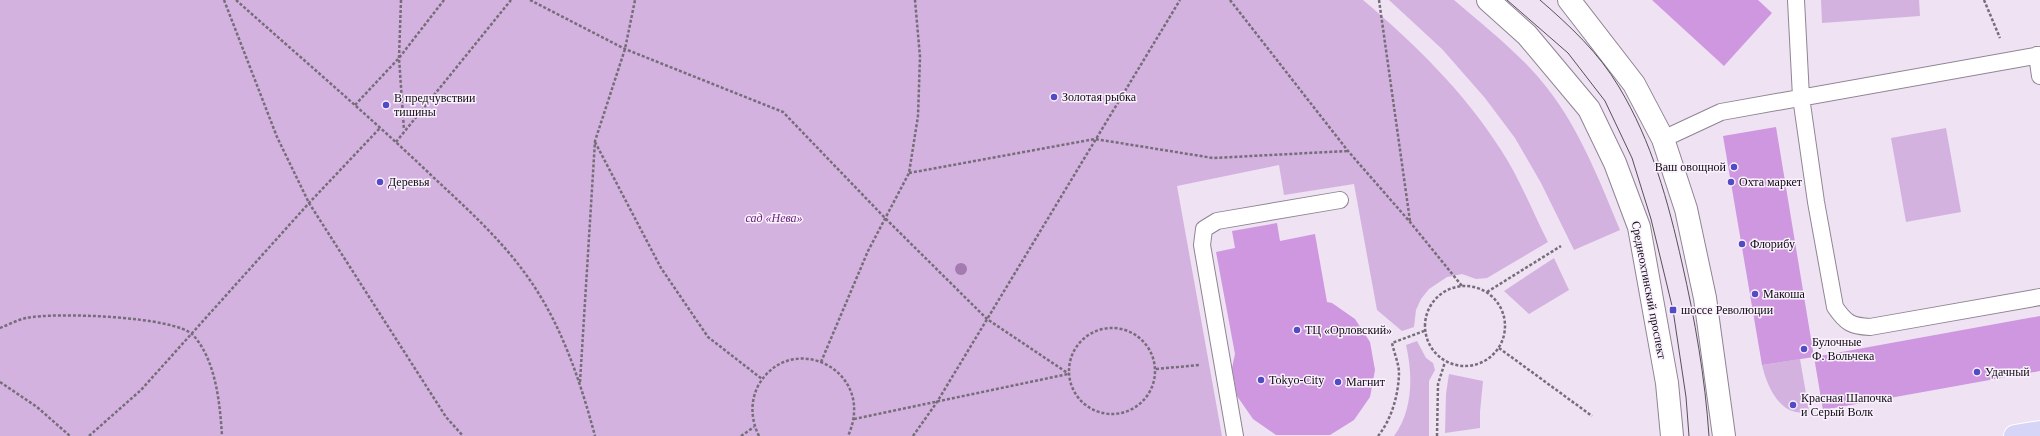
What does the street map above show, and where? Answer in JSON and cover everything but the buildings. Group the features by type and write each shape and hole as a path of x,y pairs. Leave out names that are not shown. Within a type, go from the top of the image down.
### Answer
{"main road":[{"name":"Среднеохтинский проспект","path":"1488,0 1528,35 1589,109 1615,163 1639,227 1667,383 1672,436"},
{"path":"1569,0 1634,84 1663,139 1686,209 1703,291 1724,436"},
{"path":"2015,436 2040,432"}],"lane":[{"path":"1796,0 1801,97 1816,202 1835,307 1843,318 1855,326 1870,327 2040,297"},
{"path":"1663,139 1721,112 2011,59 2039,55 2040,76"},
{"path":"1235,436 1202,245 1204,229 1217,221 1340,200"}],"path":[{"path":"224,0 277,137 309,203 446,417 463,436"},
{"path":"236,0 396,142 491,232 527,276 555,324 580,382 595,436"},
{"path":"401,0 399,58 404,130"},
{"path":"355,105 399,58 444,0"},
{"path":"396,142 404,130 511,0"},
{"path":"530,0 625,49 783,112 885,218 987,319 1069,374"},
{"path":"580,382 595,142 625,49 635,0"},
{"path":"821,362 868,251 909,173 918,116 920,57 915,0"},
{"path":"913,436 937,402 1180,0"},
{"path":"1230,0 1348,151 1410,222 1462,286"},
{"path":"1379,0 1410,222"},
{"path":"1984,0 1993,26 2011,59"},
{"path":"88,436 141,390 309,203 380,128"},
{"path":"909,173 1095,139 1213,158 1348,151"},
{"path":"595,142 661,268 708,337 762,379"},
{"path":"1487,292 1561,246"},
{"path":"1462,286 1471,286 1487,292 1496,301 1504,318 1504,337 1499,348 1491,357 1480,364 1469,367 1456,366 1445,362 1431,349 1424,331 1424,318 1433,301 1449,289 1462,286"},
{"path":"0,328 25,318 71,314 144,321 175,327 192,333 200,343 208,361 217,391 222,436"},
{"path":"1110,328 1126,330 1141,339 1151,352 1156,369 1153,385 1145,400 1131,411 1115,415 1098,413 1083,404 1073,391 1069,374 1071,357 1080,343 1093,333 1110,328"},
{"path":"1378,436 1392,412 1397,390 1399,370 1392,343 1424,331"},
{"path":"1499,348 1592,416"},
{"path":"759,436 754,427 752,410 754,394 762,379 774,368 789,361 805,359 821,362 833,368 844,378 851,391 854,405 854,419 848,436"},
{"path":"1437,436 1438,384 1445,362"},
{"path":"1156,369 1203,365"},
{"path":"854,419 1069,374"},
{"path":"0,382 37,407 70,436"},
{"path":"741,436 754,427"}],"green space":[{"name":"сад «Нева»","path":"0,0 1363,0 1438,70 1472,109 1508,161 1548,242 1487,278 1476,279 1462,274 1447,277 1429,289 1421,299 1416,310 1414,327 1402,331 1377,310 1354,184 1284,195 1279,165 1177,186 1222,436 0,436"},
{"path":"1389,0 1454,0 1519,57 1539,78 1565,113 1576,131 1595,170 1620,230 1574,250 1541,183 1515,138 1485,98 1442,49"},
{"path":"1821,0 1919,0 1920,16 1822,23"},
{"path":"1946,128 1961,212 1906,222 1891,138"},
{"path":"1554,258 1569,290 1529,314 1504,291"},
{"path":"1417,341 1426,358 1433,363 1435,370 1429,381 1429,436 1394,436 1405,415 1410,392 1410,368 1406,345"},
{"path":"1800,359 1809,411 1796,412 1789,410 1778,400 1769,386 1762,365"},
{"path":"1449,374 1483,381 1480,428 1445,433 1446,394"}],"tram line":[{"path":"1507,0 1568,53 1605,101 1632,158 1651,219 1673,310 1686,397 1689,436"},
{"path":"1540,0 1583,40 1611,75 1631,108 1650,151 1665,195 1687,284 1702,370 1709,436"}],"place":[{"name":"Золотая рыбка","path":"1054,97"},
{"name":"В предчувствии тишины","path":"386,105"},
{"name":"Ваш овощной","path":"1734,167"},
{"name":"Деревья","path":"380,182"},
{"name":"Охта маркет","path":"1731,182"},
{"name":"Флорибу","path":"1742,244"},
{"name":"Макоша","path":"1755,294"},
{"name":"шоссе Революции","path":"1673,310"},
{"name":"ТЦ «Орловский»","path":"1297,330"},
{"name":"Булочные Ф. Вольчека","path":"1804,349"},
{"name":"Удачный","path":"1977,372"},
{"name":"Tokyo-City","path":"1261,380"},
{"name":"Магнит","path":"1338,382"},
{"name":"Красная Шапочка и Серый Волк","path":"1793,405"}]}
